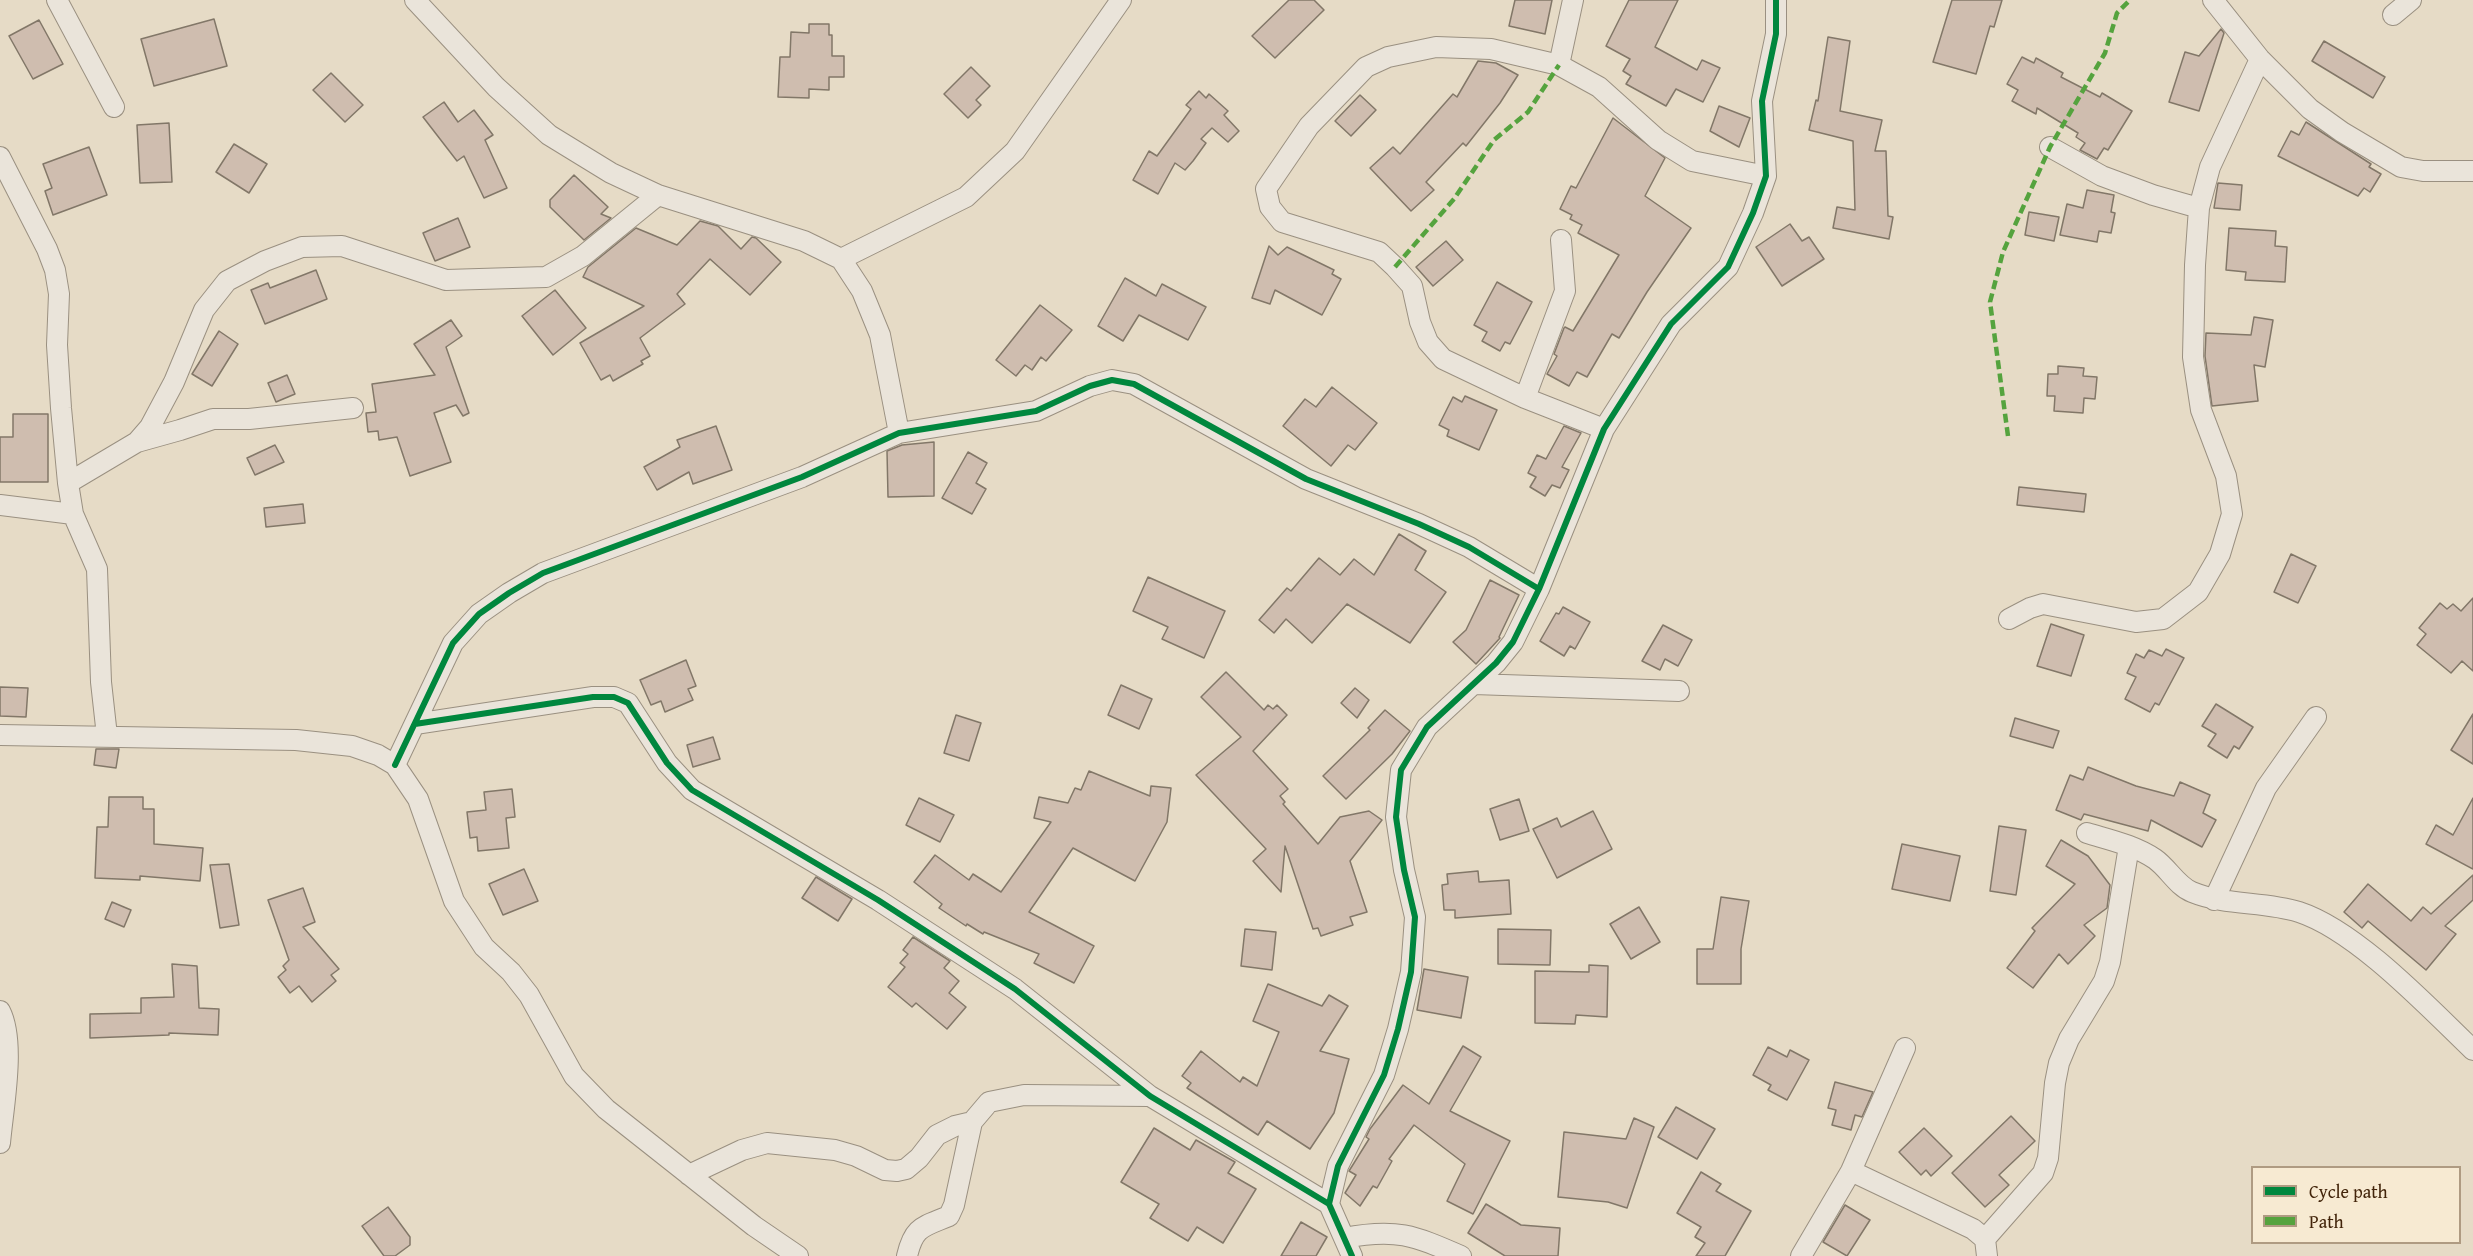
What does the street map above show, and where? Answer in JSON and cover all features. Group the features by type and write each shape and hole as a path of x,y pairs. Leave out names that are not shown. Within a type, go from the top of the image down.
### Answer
{"street":[{"path":"57,0 114,107"},
{"path":"415,0 496,87 549,135 611,174 658,195 804,241 841,259 862,291 880,335 899,433"},
{"path":"841,259 966,197 1015,151 1121,0"},
{"path":"1559,65 1573,0"},
{"path":"1329,1204 1338,1167 1384,1075 1398,1029 1411,972 1415,916 1404,870 1396,817 1401,770 1427,727 1474,684 1513,642 1539,589 1604,429 1671,324 1728,267 1753,213 1766,176 1762,101 1776,34 1776,0"},
{"path":"2213,0 2260,59 2310,109 2352,138 2401,167 2423,171 2473,171"},
{"path":"2393,15 2411,0"},
{"path":"1604,429 1525,398 1443,359 1428,342 1412,286 1379,252 1282,222 1270,207 1266,189 1309,126 1366,67 1380,60 1436,47 1491,49 1559,65 1599,87 1658,140 1692,160 1766,176"},
{"path":"2009,619 2043,604 2136,622 2163,619 2198,592 2220,554 2232,514 2226,476 2202,411 2193,357 2199,207 2210,167 2260,59"},
{"path":"2050,147 2102,176 2153,195 2199,207"},
{"path":"0,157 47,249 55,270 59,294 57,345 68,483 73,514 96,568 101,682 107,736"},
{"path":"137,442 150,427 174,382 204,310 227,281 265,261 302,247 342,246 446,280 546,277 583,256 658,195"},
{"path":"1525,398 1565,291 1561,240"},
{"path":"395,765 453,643 479,614 543,573 802,477 899,433 1036,411 1090,386 1112,380 1134,384 1306,479 1429,529 1468,548 1539,589"},
{"path":"68,483 137,442 213,419 249,419 353,408"},
{"path":"0,505 73,514"},
{"path":"1474,684 1679,691"},
{"path":"415,724 593,697 614,697 628,703 667,763 692,790 879,900 1015,989 1150,1096 1329,1204 1348,1247 1370,1233 1394,1233 1434,1244 1461,1256"},
{"path":"2214,900 2266,788 2316,717"},
{"path":"0,735 296,740 352,746 378,755 395,765 418,799 454,901 484,947 511,972 529,995 574,1076 606,1109 754,1226 798,1256"},
{"path":"2087,833 2129,846 2156,860 2188,891 2214,900 2255,903 2294,911 2344,936 2402,983 2473,1050"},
{"path":"1851,1171 1973,1229 1986,1247 2043,1173 2048,1158 2059,1063 2069,1039 2104,981 2110,962 2129,846"},
{"path":"0,1011 8,1049 0,1143"},
{"path":"1801,1256 1851,1171 1905,1048"},
{"path":"907,1256 916,1231 949,1215 954,1205 972,1122 989,1102 1024,1095 1150,1096"},
{"path":"689,1175 742,1150 767,1143 835,1150 856,1156 885,1170 897,1171 906,1169 919,1158 937,1135 955,1126 972,1122"}],"building":[{"path":"1289,0 1314,0 1324,10 1275,58 1252,36"},
{"path":"1515,0 1552,0 1545,34 1509,26"},
{"path":"1629,0 1678,0 1655,47 1697,70 1702,60 1720,68 1703,102 1676,89 1666,106 1626,84 1631,76 1623,71 1630,59 1606,46"},
{"path":"1952,0 2002,0 1994,27 1990,26 1976,74 1933,62"},
{"path":"214,19 227,66 154,86 141,39"},
{"path":"39,20 63,64 33,79 9,36"},
{"path":"809,24 829,24 829,35 832,35 832,56 844,56 844,77 829,77 829,90 809,89 809,98 778,97 780,57 790,57 791,32 809,33"},
{"path":"2221,29 2224,33 2199,111 2169,102 2185,52 2199,56"},
{"path":"1828,37 1850,41 1840,111 1882,120 1875,151 1886,151 1888,216 1893,217 1889,239 1833,228 1837,207 1855,210 1853,141 1809,130 1816,100 1818,101"},
{"path":"2324,41 2385,77 2373,98 2312,61"},
{"path":"2022,57 2034,63 2036,58 2063,73 2061,77 2100,97 2102,93 2132,111 2108,150 2104,148 2097,159 2080,150 2085,143 2076,137 2078,133 2037,108 2036,114 2012,101 2018,90 2007,84"},
{"path":"1478,61 1496,63 1518,75 1500,103 1466,146 1463,143 1426,182 1434,190 1411,211 1370,168 1393,147 1400,154 1453,94 1457,97"},
{"path":"971,67 990,86 976,100 981,105 968,118 944,94"},
{"path":"331,73 363,105 345,122 313,90"},
{"path":"1199,91 1206,98 1209,94 1228,111 1224,115 1239,131 1228,142 1212,128 1201,139 1206,143 1185,170 1175,163 1158,194 1133,180 1149,151 1157,156 1191,109 1186,105"},
{"path":"1360,95 1376,110 1351,136 1335,121"},
{"path":"444,102 458,122 474,110 493,135 485,140 507,188 484,198 464,156 457,161 423,117"},
{"path":"1719,106 1750,118 1739,147 1710,131"},
{"path":"1613,118 1665,158 1645,196 1691,228 1619,338 1612,334 1587,377 1577,372 1569,386 1547,374 1557,356 1554,354 1564,328 1573,331 1619,255 1578,233 1582,225 1570,219 1572,215 1560,209 1571,186 1576,188"},
{"path":"2306,122 2371,164 2369,167 2381,174 2370,192 2364,188 2358,196 2278,156 2291,131 2299,135"},
{"path":"169,123 172,182 140,183 137,125"},
{"path":"234,144 267,164 249,193 216,172"},
{"path":"89,147 107,195 53,215 45,191 52,188 43,164"},
{"path":"574,175 608,207 601,214 611,218 584,240 550,207 550,200"},
{"path":"2218,183 2242,185 2240,210 2214,208"},
{"path":"2087,190 2114,195 2111,212 2115,213 2111,233 2099,231 2097,242 2060,235 2067,204 2083,208"},
{"path":"2029,212 2059,217 2054,241 2025,235"},
{"path":"458,218 470,247 435,261 423,233"},
{"path":"700,221 718,226 741,249 752,237 756,238 781,262 750,295 710,259 677,294 685,304 640,338 650,356 641,361 643,364 613,381 610,375 601,380 580,343 644,306 583,277 588,267 636,228 677,245"},
{"path":"1790,224 1802,241 1809,237 1824,259 1782,286 1756,247"},
{"path":"2229,228 2276,231 2275,246 2287,247 2285,282 2245,280 2246,272 2226,270"},
{"path":"1446,241 1463,260 1433,286 1416,267"},
{"path":"1269,246 1278,255 1287,247 1334,270 1332,274 1341,279 1322,315 1275,290 1270,304 1252,298"},
{"path":"316,270 327,299 265,324 251,290 268,283 270,288"},
{"path":"1125,278 1156,296 1162,284 1206,307 1188,340 1139,315 1123,341 1098,326"},
{"path":"1497,282 1532,302 1510,344 1505,342 1500,351 1482,341 1487,332 1474,325"},
{"path":"555,290 586,328 553,355 522,316"},
{"path":"1040,305 1072,330 1046,361 1041,357 1032,370 1025,365 1016,376 996,360"},
{"path":"2254,317 2273,320 2265,367 2254,365 2258,401 2212,406 2205,356 2206,333 2251,335"},
{"path":"451,320 462,336 446,347 469,413 463,416 456,405 434,413 451,462 410,476 397,437 379,440 378,431 368,432 366,413 376,412 372,384 435,375 414,344"},
{"path":"219,331 238,344 212,386 192,374"},
{"path":"2058,366 2084,368 2083,376 2097,377 2095,399 2084,398 2083,413 2054,411 2055,396 2047,396 2048,374 2058,374"},
{"path":"287,375 295,394 276,402 268,383"},
{"path":"1332,387 1377,423 1355,450 1348,445 1331,466 1283,426 1305,399 1316,407"},
{"path":"1465,396 1497,410 1479,450 1447,436 1449,430 1439,425 1453,397 1462,402"},
{"path":"13,414 48,414 48,482 0,482 0,437 13,437"},
{"path":"716,426 732,470 693,484 689,472 657,490 644,467 680,447 677,440"},
{"path":"1564,426 1581,433 1562,467 1569,470 1560,488 1552,485 1545,496 1530,487 1536,477 1528,473 1537,455 1546,459"},
{"path":"934,442 934,496 888,497 887,451 902,445"},
{"path":"275,445 284,462 255,475 247,458"},
{"path":"968,452 987,463 976,483 986,489 972,514 942,498"},
{"path":"2019,487 2086,494 2084,512 2017,505"},
{"path":"303,504 305,523 266,527 264,508"},
{"path":"1399,534 1426,551 1415,570 1446,592 1410,643 1347,604 1312,643 1286,619 1274,633 1259,620 1287,588 1291,591 1319,558 1340,575 1354,559 1374,575"},
{"path":"2291,554 2316,566 2298,603 2274,592"},
{"path":"1148,577 1225,611 1204,658 1162,639 1168,627 1133,611"},
{"path":"1490,580 1519,595 1500,638 1476,664 1453,642 1466,630"},
{"path":"2473,598 2473,671 2462,661 2451,673 2417,645 2426,634 2419,628 2440,603 2447,609 2453,604 2461,611"},
{"path":"1563,607 1590,622 1575,649 1570,646 1564,656 1540,641 1556,613 1559,614"},
{"path":"2051,624 2084,635 2071,676 2037,666"},
{"path":"1663,625 1692,640 1678,666 1665,659 1660,670 1642,661"},
{"path":"2166,649 2184,658 2159,705 2155,703 2150,712 2125,699 2136,677 2127,673 2136,654 2144,658 2149,650 2162,656"},
{"path":"686,660 696,686 688,689 693,700 665,712 661,701 651,705 640,680"},
{"path":"1226,672 1264,710 1268,705 1273,709 1277,705 1287,715 1253,751 1288,789 1280,796 1285,802 1283,804 1318,844 1340,817 1369,811 1382,820 1350,861 1367,912 1350,917 1353,925 1321,936 1318,928 1313,929 1285,846 1281,892 1253,861 1266,849 1196,775 1241,737 1201,697"},
{"path":"1121,685 1152,699 1139,729 1108,715"},
{"path":"0,687 28,688 26,717 0,716"},
{"path":"1355,688 1369,700 1357,718 1341,703"},
{"path":"2216,704 2253,727 2239,749 2234,746 2227,758 2208,746 2216,734 2202,726"},
{"path":"1385,710 1410,731 1392,754 1346,799 1323,776 1370,730 1368,728"},
{"path":"2473,714 2473,764 2451,750"},
{"path":"956,715 981,723 969,761 944,753"},
{"path":"2015,718 2059,731 2053,748 2010,736"},
{"path":"713,737 720,759 693,767 687,745"},
{"path":"96,749 119,749 116,768 94,765"},
{"path":"2088,767 2136,786 2174,796 2180,782 2210,795 2203,813 2216,820 2202,847 2151,820 2148,831 2084,814 2081,820 2056,810 2070,775 2083,780"},
{"path":"1089,771 1150,796 1151,786 1171,788 1167,822 1135,881 1073,848 1029,912 1094,946 1074,983 1034,963 1039,954 984,932 983,934 967,924 966,926 939,908 942,904 914,882 935,855 969,880 973,874 1001,892 1051,822 1034,818 1039,797 1068,803 1075,788 1081,790"},
{"path":"512,789 515,817 506,818 509,848 478,851 477,837 470,838 467,812 486,810 484,792"},
{"path":"109,797 143,797 143,809 154,809 154,844 203,848 200,881 140,876 140,880 95,878 97,827 108,827"},
{"path":"919,798 954,815 940,842 906,825"},
{"path":"2473,798 2473,869 2426,844 2436,825 2453,835"},
{"path":"1519,799 1529,831 1500,840 1490,809"},
{"path":"1593,811 1612,849 1557,878 1533,829 1557,818 1561,827"},
{"path":"1999,826 2026,830 2016,895 1990,891"},
{"path":"2061,840 2088,856 2110,885 2107,908 2084,925 2095,936 2068,964 2059,954 2033,988 2007,968 2035,931 2032,928 2075,884 2046,866"},
{"path":"1902,844 1960,856 1950,901 1892,889"},
{"path":"229,864 239,925 220,928 210,865"},
{"path":"524,869 538,901 503,915 489,884"},
{"path":"1478,871 1479,882 1509,880 1511,914 1455,918 1455,910 1444,910 1442,885 1448,884 1447,874"},
{"path":"2473,875 2473,900 2445,926 2456,934 2426,970 2368,921 2362,928 2344,912 2368,884 2411,921 2423,907 2431,914"},
{"path":"816,877 852,899 838,921 802,898"},
{"path":"303,888 315,922 303,927 339,969 331,975 336,981 312,1002 299,986 290,993 278,977 286,970 283,966 289,960 268,900"},
{"path":"1721,897 1749,901 1741,949 1741,984 1697,984 1697,949 1713,949"},
{"path":"112,902 131,910 124,927 105,919"},
{"path":"1639,907 1660,942 1631,959 1610,924"},
{"path":"1245,929 1276,932 1272,970 1241,966"},
{"path":"1498,929 1551,930 1550,965 1498,964"},
{"path":"913,937 950,961 944,968 959,981 949,993 966,1007 947,1029 916,1003 912,1007 888,987 905,967 900,963 908,954 903,950"},
{"path":"172,964 197,966 199,1008 219,1009 218,1035 169,1033 169,1035 90,1038 90,1014 141,1013 141,998 174,997"},
{"path":"1589,965 1608,966 1607,1017 1576,1015 1575,1024 1535,1023 1535,971 1589,972"},
{"path":"1424,969 1468,977 1461,1018 1417,1010"},
{"path":"1268,984 1322,1006 1329,995 1348,1006 1320,1051 1349,1059 1334,1113 1310,1149 1267,1121 1258,1135 1187,1088 1191,1083 1182,1076 1201,1051 1240,1082 1243,1077 1257,1086 1279,1032 1253,1021"},
{"path":"1463,1046 1481,1057 1450,1111 1510,1141 1473,1214 1447,1201 1465,1164 1414,1125 1389,1159 1392,1161 1377,1188 1373,1186 1360,1206 1345,1193 1356,1175 1349,1171 1369,1139 1366,1137 1370,1129 1403,1085 1429,1104"},
{"path":"1768,1047 1787,1057 1790,1050 1809,1060 1787,1100 1768,1090 1771,1085 1753,1075"},
{"path":"1835,1082 1873,1092 1862,1117 1855,1115 1851,1130 1832,1125 1836,1110 1828,1108"},
{"path":"1676,1107 1715,1129 1697,1159 1658,1137"},
{"path":"2011,1116 2035,1141 1999,1175 2009,1185 1985,1207 1952,1173"},
{"path":"1634,1118 1654,1127 1627,1208 1608,1202 1558,1197 1564,1132 1626,1139"},
{"path":"1154,1128 1190,1150 1196,1140 1235,1162 1228,1173 1256,1189 1223,1243 1197,1227 1188,1241 1150,1218 1159,1204 1121,1182"},
{"path":"1924,1128 1952,1156 1931,1176 1926,1170 1921,1175 1899,1152"},
{"path":"1701,1172 1721,1184 1716,1191 1751,1211 1725,1256 1696,1256 1705,1243 1695,1237 1701,1227 1677,1213"},
{"path":"1486,1204 1521,1225 1560,1228 1558,1256 1505,1256 1468,1233"},
{"path":"1845,1205 1870,1220 1847,1256 1823,1242"},
{"path":"388,1207 410,1237 410,1245 395,1256 384,1256 362,1226"},
{"path":"1301,1222 1327,1237 1316,1256 1281,1256"}],"marked path":[{"path":"2008,436 1990,302 2003,252 2050,147 2105,53 2117,13 2130,0"},
{"path":"1395,267 1454,199 1494,140 1528,112 1559,65"}],"cycle path":[{"path":"1352,1256 1329,1204 1338,1166 1384,1075 1398,1029 1411,972 1415,917 1404,870 1396,817 1401,770 1427,727 1496,663 1513,642 1539,589 1604,429 1671,324 1728,267 1753,213 1766,176 1762,101 1776,34 1776,0"},
{"path":"395,765 453,643 479,614 543,573 802,477 899,433 1036,411 1090,386 1112,380 1134,384 1306,479 1419,524 1469,547 1539,589"},
{"path":"415,724 593,697 614,697 628,703 667,763 692,790 878,900 1015,989 1150,1096 1329,1204"}]}
